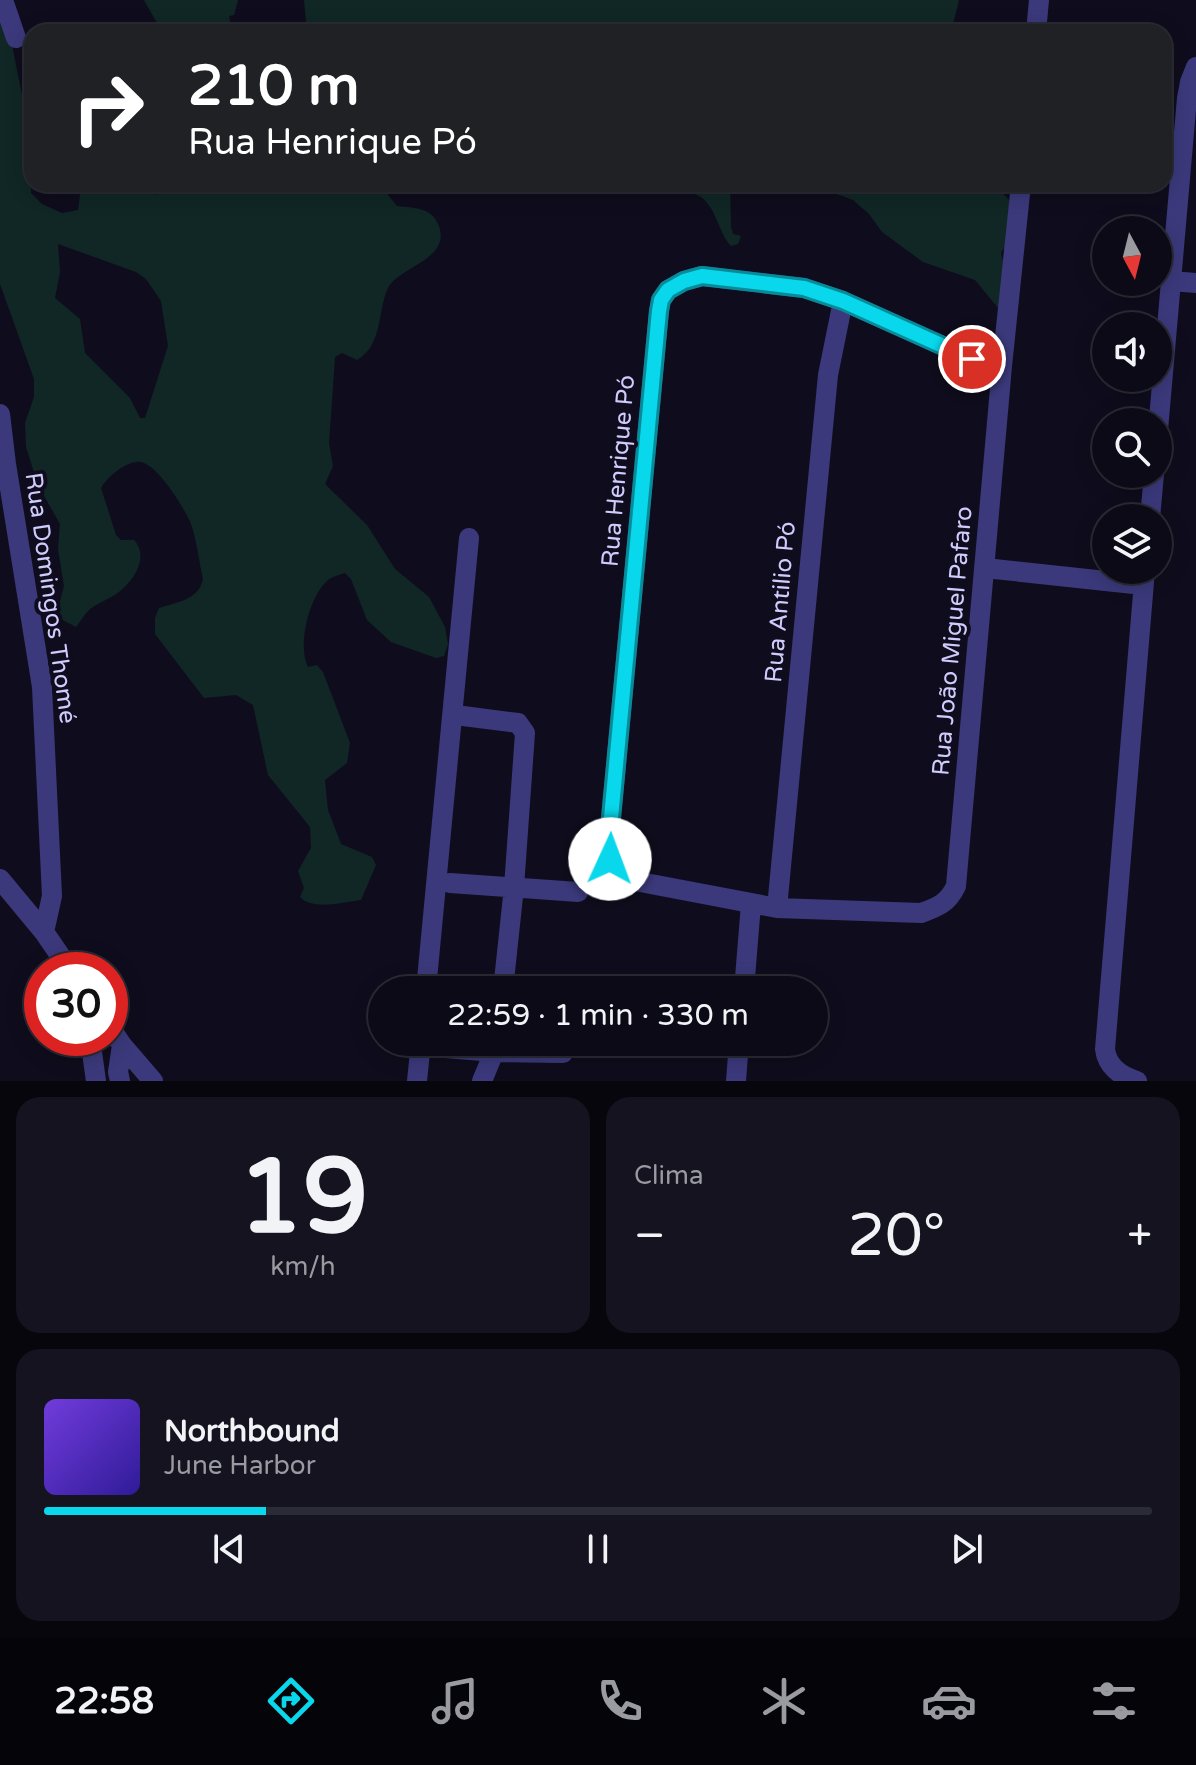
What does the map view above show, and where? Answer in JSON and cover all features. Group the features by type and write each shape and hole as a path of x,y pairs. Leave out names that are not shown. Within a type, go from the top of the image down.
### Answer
{"street":[{"path":"3,0 16,38"},
{"path":"1037,24 1039,0"},
{"path":"1196,67 1187,98 1172,281 1196,283"},
{"name":"Rua João Miguel Pafaro","path":"751,904 777,908 921,913 942,906 956,886 1020,192"},
{"name":"Rua Henrique Pó","path":"751,904 635,881 616,870 610,859 612,807 661,300 668,290 702,276 804,288 843,301 972,359 1002,366"},
{"path":"1160,408 1171,296"},
{"name":"Rua Antilio Pó","path":"777,908 828,375 843,301"},
{"name":"Rua Domingos Thomé","path":"0,414 42,687 52,896 44,932"},
{"path":"427,976 469,538"},
{"path":"985,568 1092,574"},
{"path":"1137,1081 1124,1077 1112,1066 1106,1059 1105,1049 1143,584"},
{"path":"463,716 518,723 525,733 504,976"},
{"path":"0,879 58,952"},
{"path":"450,883 578,892"},
{"path":"745,976 751,904"},
{"path":"128,1052 153,1081"},
{"path":"93,1056 96,1081"},
{"path":"120,1056 120,1081"},
{"path":"417,1081 425,1056"},
{"path":"482,1081 492,1056"},
{"path":"736,1081 738,1056"}],"green space":[{"path":"144,0 238,0 234,15 229,16 230,24 158,24"},
{"path":"304,0 959,0 953,24 306,24"},
{"path":"0,2 24,105 24,192 31,192 42,204 62,213 78,210 80,192 152,192 155,195 157,192 388,192 397,206 422,210 436,220 441,238 438,247 388,288 371,346 357,360 342,353 335,357 329,443 333,466 325,484 367,525 395,569 429,597 445,627 448,644 444,656 436,658 391,642 367,620 351,579 345,573 333,577 321,588 310,610 304,635 308,667 317,665 323,672 350,743 347,763 325,780 328,810 341,844 372,857 376,865 361,900 321,905 300,897 304,888 298,871 311,848 310,827 268,775 253,705 236,695 204,698 155,634 155,618 159,608 192,596 203,579 188,517 170,488 148,465 136,462 124,466 101,488 116,535 121,540 134,540 139,547 140,562 133,577 122,589 88,611 76,627 59,618 64,586 58,549 60,524 38,485 26,447 25,423 34,397 34,379 0,284","holes":["58,244 136,272 146,279 161,301 168,346 145,418 140,418 130,398 85,353 80,319 55,298 60,272"]},
{"path":"691,192 730,192 731,227 733,234 741,236 738,244 731,246 711,208"},
{"path":"831,192 1001,192 1016,214 1014,232 1001,253 1008,283 1008,302 998,308 975,280 923,262 882,232 869,214 853,200"}],"route":[{"path":"610,859 609,839 659,311 661,300 668,290 702,276 804,288 843,301 972,359"}]}
